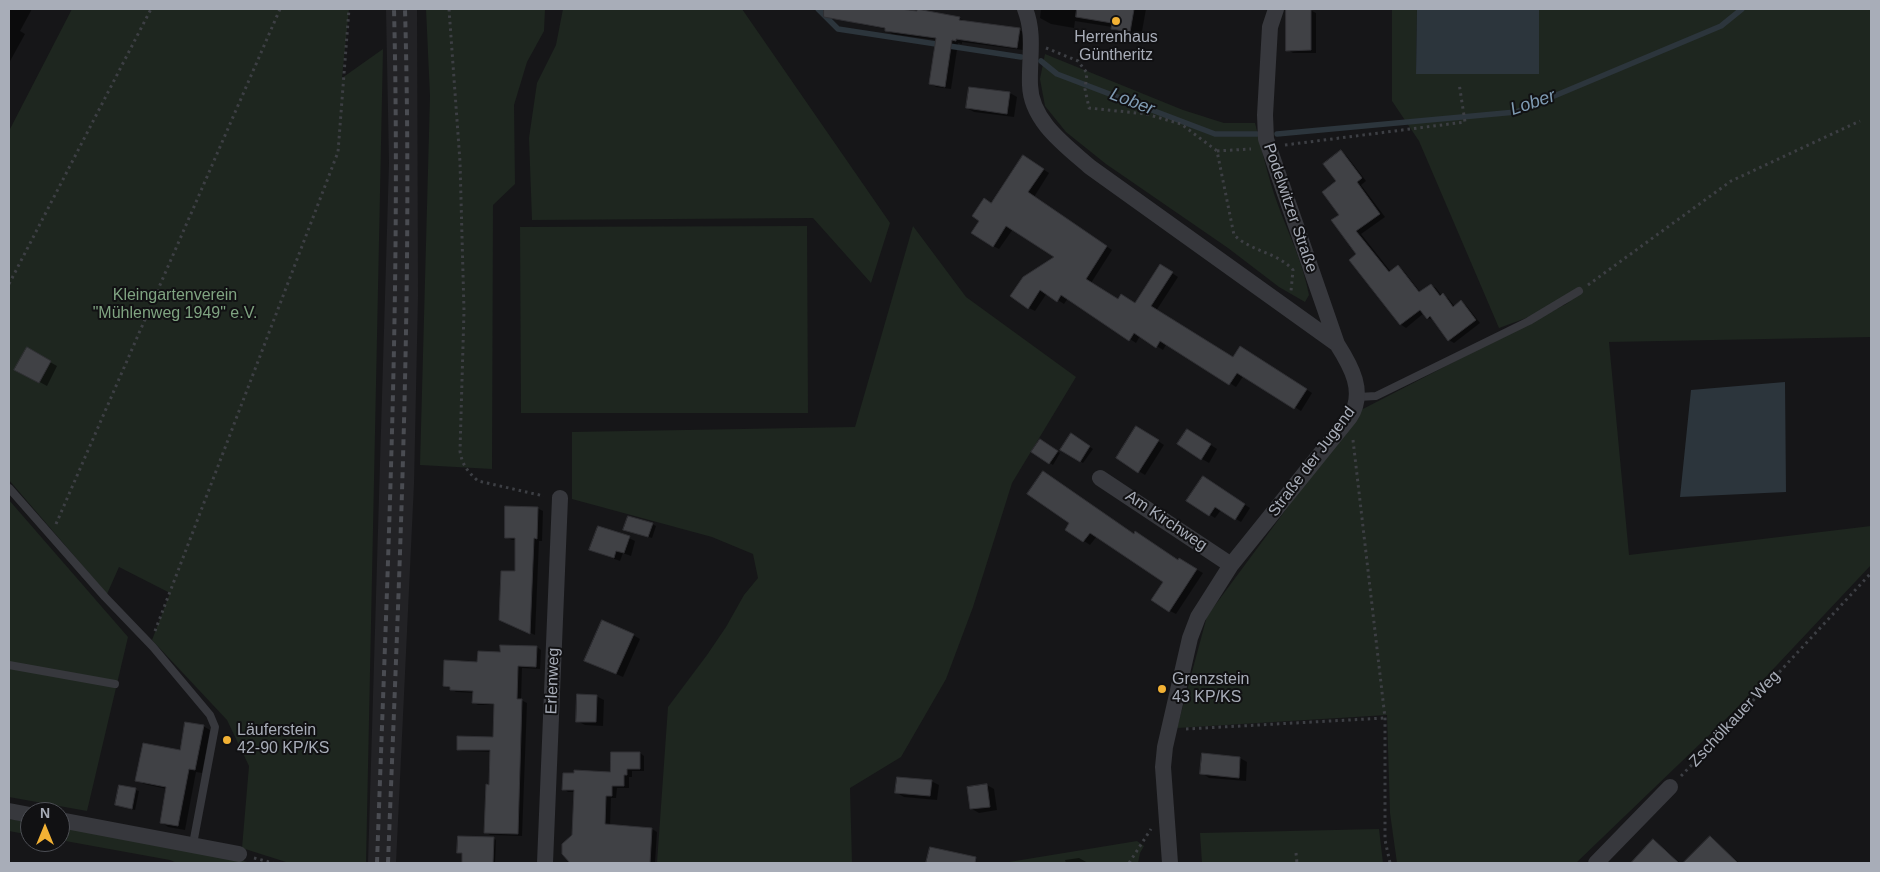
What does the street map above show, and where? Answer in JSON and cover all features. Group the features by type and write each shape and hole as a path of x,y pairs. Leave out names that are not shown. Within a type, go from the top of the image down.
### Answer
{"street":[{"name":"Straße der Jugend","path":"1025,9 1029,17 1032,46 1030,85 1032,102 1038,114 1056,137 1090,167 1337,344 1347,359 1358,397 1355,409 1350,417 1231,566 1198,617 1188,646 1165,747 1164,768 1170,863"},
{"name":"Podelwitzer Straße","path":"1276,9 1270,27 1265,99 1265,131 1268,147 1337,344"},
{"name":"Am Kirchweg","path":"1100,478 1231,566"},
{"name":"Erlenweg","path":"546,863 560,498"},
{"path":"1596,863 1670,787"},
{"path":"70,822 239,854"}],"lane":[{"path":"1358,397 1376,396 1529,321 1579,291"},
{"path":"9,488 150,644 210,715 215,727 193,844"},
{"path":"9,665 115,684"}],"path":[{"path":"9,284 151,9"},
{"path":"53,531 280,9"},
{"path":"150,644 338,152 349,9"},
{"path":"449,9 460,162 463,281 460,451 462,462 470,474 478,481 560,498"},
{"path":"1032,46 1045,47 1078,61 1087,74 1086,89 1089,108 1146,114 1180,124 1217,151 1268,147 1465,122 1459,83"},
{"path":"1579,291 1730,181 1860,121"},
{"path":"1217,151 1234,235 1243,244 1285,262 1293,270 1290,311"},
{"path":"1350,417 1385,718 1385,840 1390,863"},
{"name":"Zschölkauer Weg","path":"1670,787 1735,720 1871,572"},
{"path":"1170,730 1385,718"},
{"path":"1129,863 1151,829"},
{"path":"1296,853 1297,863"}],"shaded area":[{"path":"386,9 417,9 418,296 414,484 396,863 368,863 389,163"},
{"path":"1417,9 1539,9 1539,74 1416,74"},
{"path":"1785,382 1786,492 1680,497 1691,390"}],"green space":[{"name":"Kleingartenverein \"Mühlenweg 1949\" e.V.","path":"72,9 349,9 342,78 383,49 366,863 289,863 242,848 249,766 227,720 152,640 170,593 119,567 107,594 9,480 9,131"},
{"path":"426,9 545,9 544,31 527,62 514,105 515,184 493,205 492,469 420,465 430,96"},
{"path":"563,9 742,9 890,223 871,283 813,218 532,220 529,138 537,83 556,45"},
{"path":"1392,9 1417,9 1416,74 1539,74 1539,9 1871,9 1871,337 1609,342 1629,555 1871,526 1871,565 1730,715 1576,863 1397,863 1390,813 1387,715 1177,728 1207,616 1359,411 1570,302 1499,328 1419,141 1392,101"},
{"path":"1045,54 1183,110 1224,123 1255,123 1274,195 1306,283 1309,295 1305,302 1279,287 1228,248 1106,164 1066,132 1045,106 1040,79"},
{"path":"807,226 808,413 521,413 520,227"},
{"path":"913,226 966,297 1076,377 1012,483 973,607 946,679 901,757 850,788 852,863 657,863 668,707 707,655 744,595 758,578 753,554 712,537 572,499 572,432 855,427"},
{"path":"9,500 128,637 87,811 70,808 70,802 37,802 9,797"},
{"path":"9,819 20,821 20,833 9,831"},
{"path":"70,829 251,863 177,863 170,860 70,842"},
{"path":"1379,829 1383,863 1202,863 1200,833"},
{"path":"1137,841 1144,846 1138,863 1003,863"}],"building":[{"path":"824,9 900,9 917,11 917,9 960,17 959,20 1020,28 1017,48 952,40 945,87 929,84 936,38 885,31 885,28 824,17"},
{"name":"Herrenhaus Güntheritz","path":"1077,9 1134,9 1130,32 1111,29 1112,23 1076,17"},
{"path":"1286,9 1311,9 1311,50 1286,51"},
{"path":"969,87 1010,92 1007,114 966,108"},
{"path":"1341,150 1362,178 1357,182 1380,214 1356,231 1389,272 1398,265 1419,292 1431,284 1440,296 1443,293 1453,307 1461,300 1476,320 1448,341 1430,316 1427,319 1420,310 1400,325 1349,260 1356,254 1331,220 1339,215 1322,192 1336,181 1323,164"},
{"path":"1023,155 1044,169 1028,192 1107,246 1086,279 1118,299 1121,294 1135,303 1160,264 1173,272 1151,306 1233,357 1240,346 1307,389 1294,409 1237,373 1229,385 1160,341 1156,348 1134,333 1129,341 1061,295 1057,302 1040,290 1028,309 1010,296 1023,277 1054,257 1006,226 993,247 971,233 979,221 972,216 984,198 991,203"},
{"path":"27,347 51,361 39,383 14,370"},
{"path":"1136,426 1159,440 1138,473 1116,458"},
{"path":"1187,429 1211,444 1201,460 1177,444"},
{"path":"1071,433 1090,446 1080,462 1060,450"},
{"path":"1040,439 1058,451 1049,464 1031,452"},
{"path":"1043,471 1134,534 1135,531 1178,560 1179,558 1197,569 1169,612 1151,600 1163,582 1090,533 1083,542 1065,530 1069,523 1027,494"},
{"path":"1203,476 1245,504 1235,520 1215,507 1209,516 1186,501"},
{"path":"505,506 538,507 537,539 534,538 530,634 499,620 501,571 515,571 515,538 505,538"},
{"path":"628,516 653,523 648,537 623,530"},
{"path":"598,526 630,536 624,553 616,551 614,558 589,550"},
{"path":"602,620 634,634 616,674 584,661"},
{"path":"500,645 537,646 536,667 518,666 517,699 522,699 518,834 484,833 486,784 489,785 490,750 457,750 457,736 493,737 494,704 472,703 473,691 450,690 450,687 443,686 444,660 477,662 478,651 500,652"},
{"path":"577,694 597,695 596,722 576,722"},
{"path":"185,722 204,725 195,770 189,769 178,826 160,823 166,787 135,781 143,743 180,750"},
{"path":"611,752 640,752 640,769 627,769 627,775 624,775 624,786 612,786 612,796 606,796 605,824 652,828 650,863 570,863 562,854 562,844 572,835 574,790 562,790 563,773 574,773 574,770 610,772"},
{"path":"1202,753 1240,757 1239,778 1200,774"},
{"path":"897,777 932,780 930,796 895,793"},
{"path":"987,784 990,807 970,809 967,787"},
{"path":"119,785 136,788 132,809 115,805"},
{"path":"458,836 494,837 493,863 462,863 462,853 457,853"},
{"path":"1710,836 1738,863 1683,863"},
{"path":"1653,839 1679,863 1631,863"},
{"path":"930,847 976,857 975,863 926,863"}],"waterway":[{"name":"Lober","path":"818,9 838,29 1021,57"},
{"name":"Lober","path":"1277,134 1516,112 1721,26 1742,9"},
{"name":"Lober","path":"1041,61 1057,74 1215,134 1257,134"}],"railway":[{"path":"377,863 392,436 396,222 394,9"},
{"path":"388,863 404,436 407,222 405,9"}],"place":[{"name":"Herrenhaus Güntheritz","path":"1116,21"},
{"name":"Grenzstein 43 KP/KS","path":"1162,689"},
{"name":"Läuferstein 42-90 KP/KS","path":"227,740"}]}
